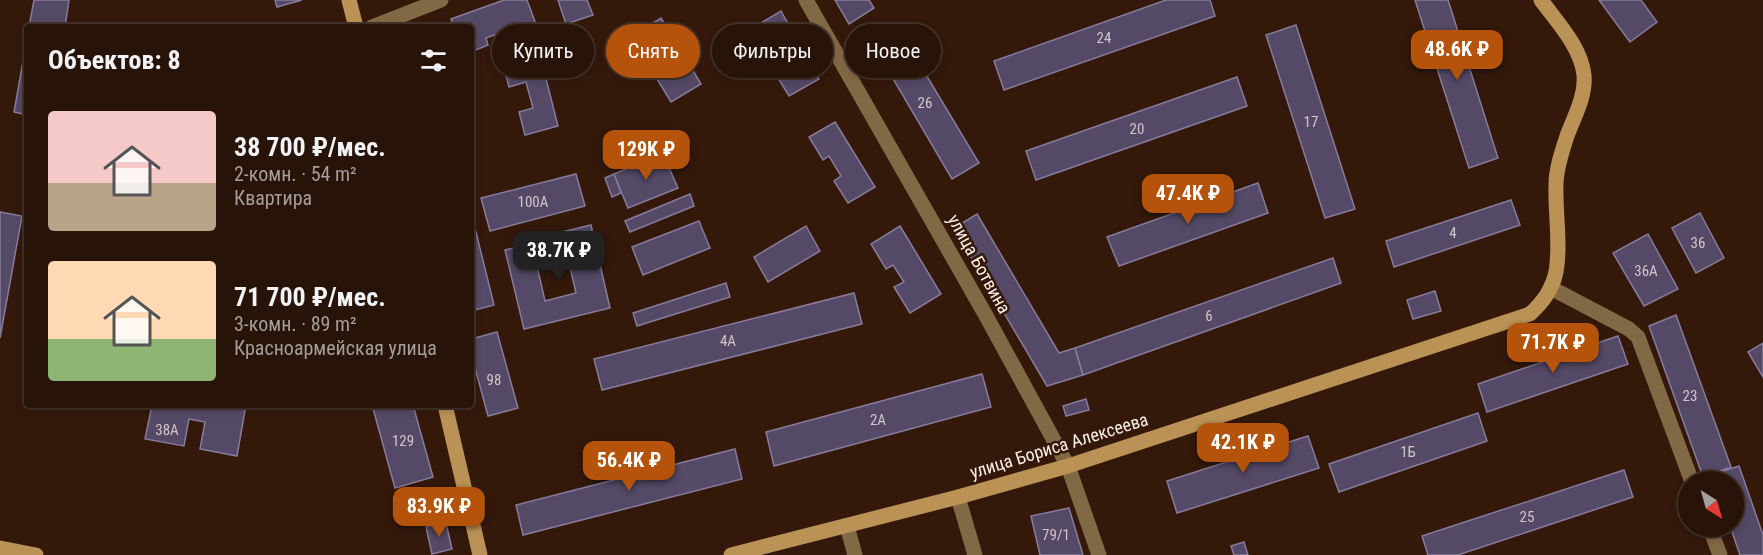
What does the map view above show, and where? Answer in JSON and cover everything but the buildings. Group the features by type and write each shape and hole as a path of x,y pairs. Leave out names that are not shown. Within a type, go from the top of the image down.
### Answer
{"street":[{"path":"349,0 355,24"},
{"path":"380,24 441,0"},
{"name":"улица Ботвина","path":"806,0 980,304 1068,466 1099,555"},
{"path":"1541,0 1571,42 1581,61 1584,77 1580,103 1567,137 1556,182 1557,253 1556,271 1551,288 1629,329 1638,337 1688,471"},
{"name":"улица Бориса Алексеева","path":"732,555 958,497 1068,466 1530,314 1543,302 1551,288"},
{"path":"445,408 480,555"},
{"path":"958,497 975,555"},
{"path":"847,526 855,555"},
{"path":"1713,537 1720,555"},
{"path":"0,548 36,555"}]}
